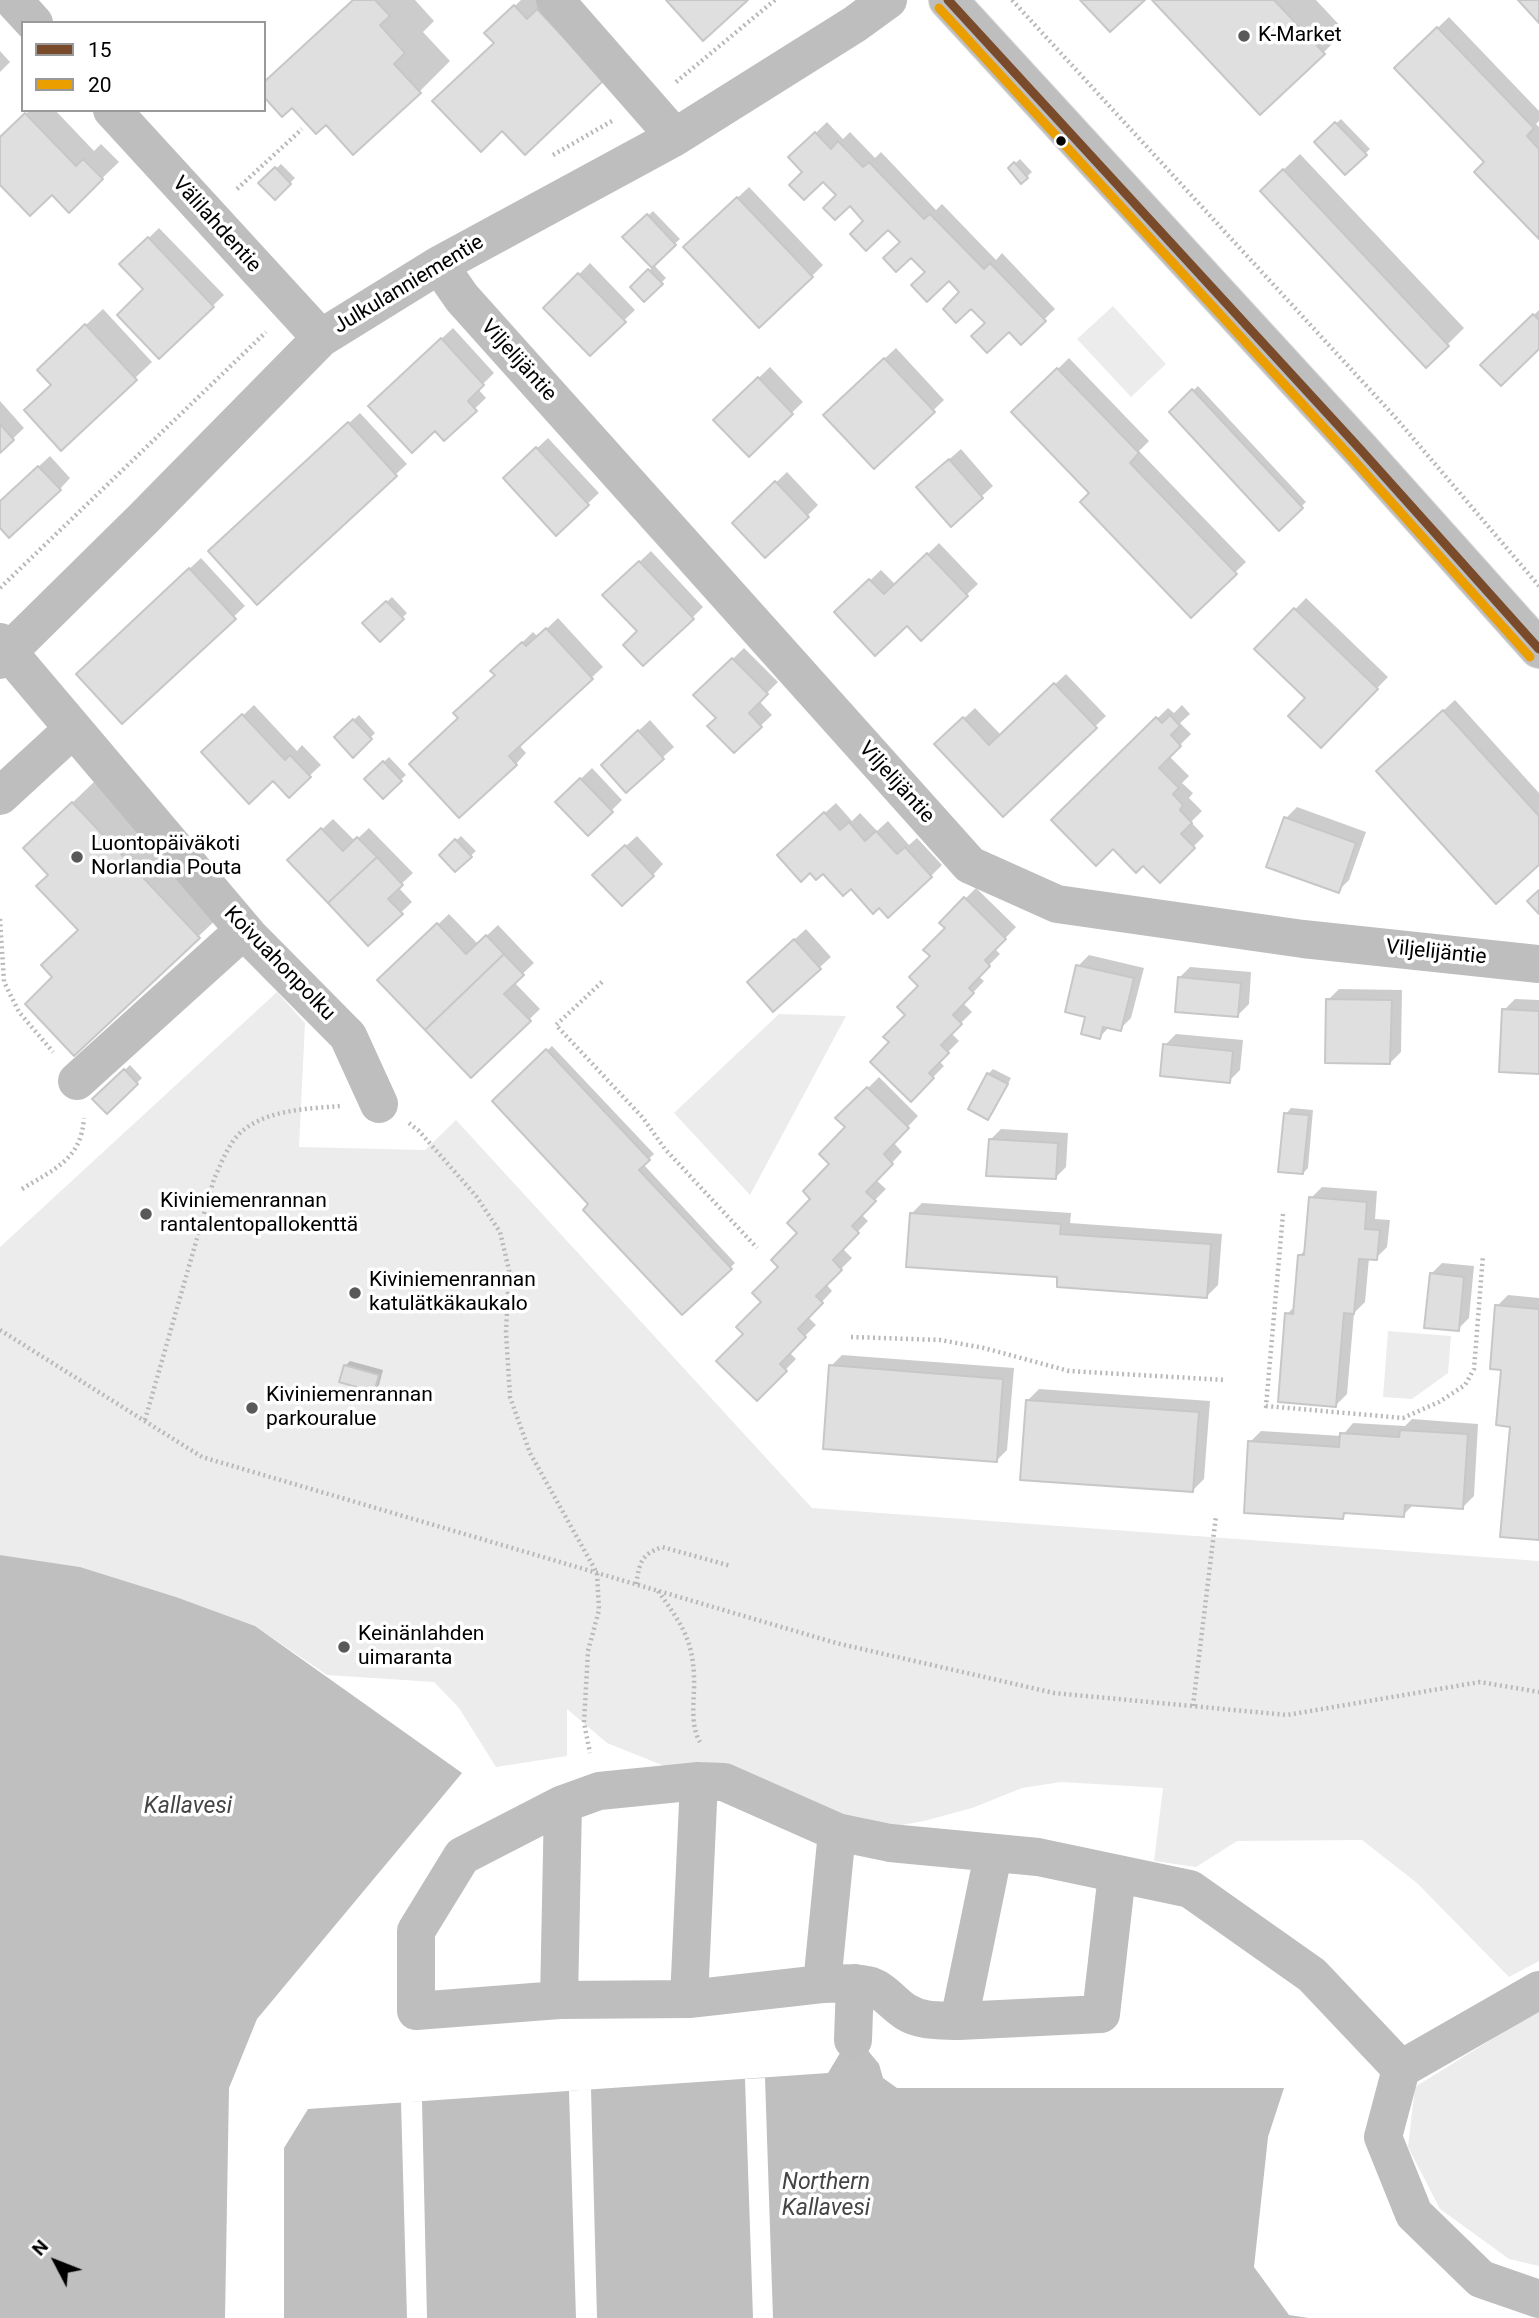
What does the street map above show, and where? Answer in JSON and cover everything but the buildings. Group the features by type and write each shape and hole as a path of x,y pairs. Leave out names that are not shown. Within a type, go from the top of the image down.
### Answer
{"street":[{"path":"13,0 31,21"},
{"path":"555,0 675,137"},
{"name":"Julkulanniementie","path":"2,651 143,519 321,338 439,265 675,137 845,31 888,0"},
{"path":"948,0 1360,449 1539,649"},
{"name":"Välilahdentie","path":"115,112 321,338"},
{"name":"Viljelijäntie","path":"439,265 462,298 970,865 1057,904 1303,940 1539,964"},
{"name":"Koivuahonpolku","path":"2,651 73,729 244,930 348,1036 379,1104"},
{"path":"0,796 73,729"},
{"path":"77,1081 244,930"},
{"path":"689,1999 711,1782"},
{"path":"1117,1874 1101,2014 959,2021 925,2020 907,2013 871,1986 838,1984 689,1999 559,2000 416,2011 416,1931 462,1856 563,1804 598,1791 711,1782 837,1832 890,1843 1038,1857 1190,1889 1312,1975 1401,2069"},
{"path":"559,2000 563,1804"},
{"path":"837,1832 838,1984 853,2040"},
{"path":"959,2021 993,1854"},
{"path":"1539,1990 1401,2069 1383,2137 1414,2214 1481,2279 1539,2299"}],"path":[{"path":"1012,0 1395,417 1539,586"},
{"path":"208,216 302,129"},
{"path":"602,982 556,1025 757,1248"},
{"path":"145,1420 214,1179 226,1154 241,1133 264,1119 294,1110 379,1104 419,1131 476,1195 500,1233 509,1270 506,1332 510,1397 530,1453 597,1573 599,1610 588,1651 584,1723 598,1791"},
{"path":"1283,1214 1266,1406 1403,1418 1439,1402 1465,1385 1474,1369 1483,1255"},
{"path":"0,1330 202,1457 836,1643 1054,1693 1287,1715 1480,1682 1539,1692"},
{"path":"851,1337 940,1340 984,1348 1069,1371 1226,1380"},
{"path":"1193,1706 1216,1516"},
{"path":"636,1584 641,1560 651,1551 662,1547 731,1566"},
{"path":"657,1590 686,1631 695,1674 694,1731 711,1782"}],"shaded area":[{"path":"1113,306 1166,364 1131,397 1077,339"},
{"path":"277,992 305,1023 299,1147 425,1150 456,1120 812,1508 1539,1561 1539,1961 1509,1977 1417,1883 1362,1840 1237,1841 1196,1867 1154,1861 1163,1788 1061,1782 1022,1788 972,1808 924,1821 879,1829 727,1791 607,1743 567,1709 567,1756 496,1767 459,1708 434,1682 327,1675 255,1626 176,1597 80,1567 0,1555 0,1247"},
{"path":"779,1014 846,1016 750,1195 674,1113"},
{"path":"1388,1331 1451,1336 1448,1373 1412,1399 1383,1397"},
{"path":"1539,2010 1539,2266 1509,2259 1440,2209 1408,2147 1415,2087"}],"water":[{"name":"Kallavesi","path":"0,1555 80,1567 176,1597 255,1626 462,1773 257,2019 229,2088 225,2318 0,2318"},
{"name":"Northern Kallavesi","path":"860,2041 879,2064 883,2078 897,2088 1284,2088 1268,2137 1254,2267 1289,2315 1309,2318 284,2318 284,2148 308,2109 828,2073 840,2053"}],"pier":[{"path":"765,2078 773,2318 753,2318 745,2079"},
{"path":"591,2089 597,2318 576,2318 569,2091"},
{"path":"422,2101 427,2318 407,2318 401,2102"}],"transit line":[{"name":"15","path":"948,0 1360,449 1539,649"},
{"name":"20","path":"939,8 1351,457 1530,657"}],"place":[{"name":"K-Market","path":"1244,36"},
{"name":"Luontopäiväkoti Norlandia Pouta","path":"77,857"},
{"name":"Kiviniemenrannan rantalentopallokenttä","path":"146,1214"},
{"name":"Kiviniemenrannan katulätkäkaukalo","path":"355,1293"},
{"name":"Kiviniemenrannan parkouralue","path":"252,1408"},
{"name":"Keinänlahden uimaranta","path":"344,1647"}]}
